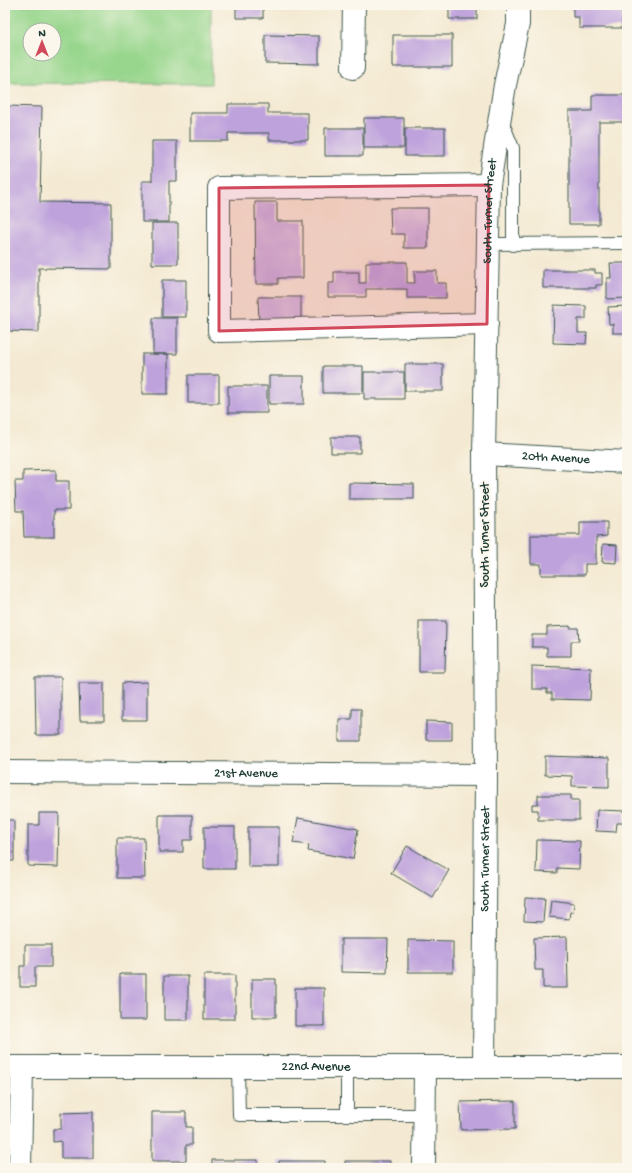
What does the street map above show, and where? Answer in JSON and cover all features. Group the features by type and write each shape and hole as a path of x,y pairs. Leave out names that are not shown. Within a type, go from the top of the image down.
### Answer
{"street":[{"path":"353,68 354,5"},
{"name":"South Turner Street","path":"484,1067 486,775 484,454 489,185 505,85 518,24 518,5"},
{"path":"487,324 219,331 220,188 489,185"},
{"name":"20th Avenue","path":"484,454 627,462"},
{"name":"21st Avenue","path":"5,772 486,775"},
{"path":"13,1067 20,1168"},
{"name":"22nd Avenue","path":"13,1067 627,1067"},
{"path":"424,1168 425,1067"}],"lane":[{"path":"500,116 513,148 513,245"},
{"path":"488,244 627,243"},
{"path":"238,1067 239,1115 424,1115"},
{"path":"347,1067 347,1115"}],"highlighted area":[{"path":"489,185 487,324 219,331 219,188"}],"green space":[{"path":"5,5 211,5 211,84 5,83"}],"building":[{"path":"236,5 263,5 263,18 236,18"},
{"path":"449,5 477,5 477,19 449,19"},
{"path":"573,5 622,5 622,28 579,28 579,17 573,17"},
{"path":"265,35 319,36 319,64 265,63"},
{"path":"393,35 452,35 452,67 393,67"},
{"path":"592,95 627,95 627,122 599,122 599,224 569,224 569,111 592,111"},
{"path":"228,104 268,104 268,113 308,113 308,140 269,140 269,133 228,133 228,141 190,141 190,113 228,113"},
{"path":"5,106 42,107 40,202 111,203 111,269 39,268 39,332 5,331"},
{"path":"364,118 404,118 404,148 364,148"},
{"path":"325,128 363,128 363,156 325,156"},
{"path":"405,128 445,128 445,156 405,156"},
{"path":"152,141 177,141 177,181 169,181 169,222 142,222 142,181 152,181"},
{"path":"255,202 277,202 277,221 303,221 303,278 278,278 278,284 256,284"},
{"path":"390,208 428,208 428,248 404,248 404,234 391,234"},
{"path":"152,223 178,223 178,264 152,264"},
{"path":"366,262 407,262 407,283 415,283 414,271 437,271 437,283 446,283 446,298 407,298 407,289 366,289 366,297 328,297 328,283 334,283 334,272 359,272 359,283 366,283"},
{"path":"610,263 627,263 627,298 607,299 607,278 611,278"},
{"path":"543,270 595,270 595,273 602,273 602,285 596,285 596,288 543,288"},
{"path":"162,280 186,280 186,317 162,317"},
{"path":"258,297 301,297 301,321 259,321"},
{"path":"554,305 586,306 586,319 578,319 578,333 587,333 586,344 553,343"},
{"path":"627,306 627,333 613,333 613,324 609,324 608,307"},
{"path":"153,318 177,318 177,354 153,354"},
{"path":"142,354 168,354 168,394 142,394"},
{"path":"405,364 443,364 443,391 405,391"},
{"path":"323,366 363,366 363,393 323,393"},
{"path":"364,372 404,372 404,399 364,399"},
{"path":"188,375 219,375 219,403 188,403"},
{"path":"269,376 304,376 304,404 269,404"},
{"path":"228,386 267,386 267,413 228,413"},
{"path":"331,437 360,437 360,453 331,453"},
{"path":"56,470 56,481 69,481 69,510 54,510 54,537 24,537 23,511 16,511 15,481 23,481 23,471"},
{"path":"349,483 414,484 414,499 349,499"},
{"path":"580,522 607,522 607,536 596,537 596,564 585,564 585,575 541,575 541,564 531,564 531,535 580,535"},
{"path":"603,544 617,545 616,563 602,562"},
{"path":"419,621 446,621 445,672 419,672"},
{"path":"570,626 570,628 578,628 579,641 571,641 571,656 547,656 547,647 532,647 532,635 547,635 547,627"},
{"path":"532,666 591,668 590,700 552,699 552,693 547,693 547,689 532,689"},
{"path":"35,677 61,677 61,735 36,735"},
{"path":"147,682 147,720 122,720 122,683"},
{"path":"79,683 104,683 104,721 80,721"},
{"path":"352,709 361,709 361,741 339,741 339,719 352,719"},
{"path":"426,721 452,722 452,740 426,740"},
{"path":"545,756 609,758 609,787 572,786 572,776 545,775"},
{"path":"538,795 571,795 571,800 579,800 579,820 538,820 538,810 532,810 532,804 538,804"},
{"path":"597,810 625,811 625,823 617,823 616,832 596,831"},
{"path":"39,813 59,813 58,867 28,866 28,825 39,825"},
{"path":"159,815 192,815 192,840 183,840 183,852 159,852"},
{"path":"298,818 358,829 353,859 308,851 309,845 293,843"},
{"path":"5,820 14,820 14,861 5,861"},
{"path":"204,827 235,827 235,869 204,869"},
{"path":"248,827 279,827 279,867 248,867"},
{"path":"117,838 144,838 145,878 117,878"},
{"path":"537,840 580,841 579,869 557,868 557,873 536,872"},
{"path":"407,846 449,870 433,898 391,873"},
{"path":"525,897 545,898 543,922 524,921"},
{"path":"551,900 574,903 573,912 570,912 569,919 549,917"},
{"path":"567,937 568,988 543,988 543,970 535,970 534,938"},
{"path":"341,939 388,939 387,973 341,972"},
{"path":"408,940 453,941 453,972 408,972"},
{"path":"25,945 51,945 51,967 35,967 35,987 20,987 20,966 25,966"},
{"path":"120,974 146,974 146,1020 120,1020"},
{"path":"204,975 235,975 235,1019 204,1019"},
{"path":"164,976 188,976 188,1020 164,1020"},
{"path":"252,979 276,979 276,1017 252,1017"},
{"path":"295,988 324,988 324,1026 295,1026"},
{"path":"515,1101 515,1129 461,1130 460,1102"},
{"path":"93,1112 93,1158 61,1158 61,1141 53,1142 53,1129 61,1129 61,1113"},
{"path":"152,1112 186,1112 186,1127 192,1127 192,1145 186,1145 186,1161 152,1161"},
{"path":"212,1160 258,1160 258,1168 212,1168"},
{"path":"279,1161 325,1161 325,1168 279,1168"},
{"path":"345,1161 390,1161 390,1168 345,1168"}]}
